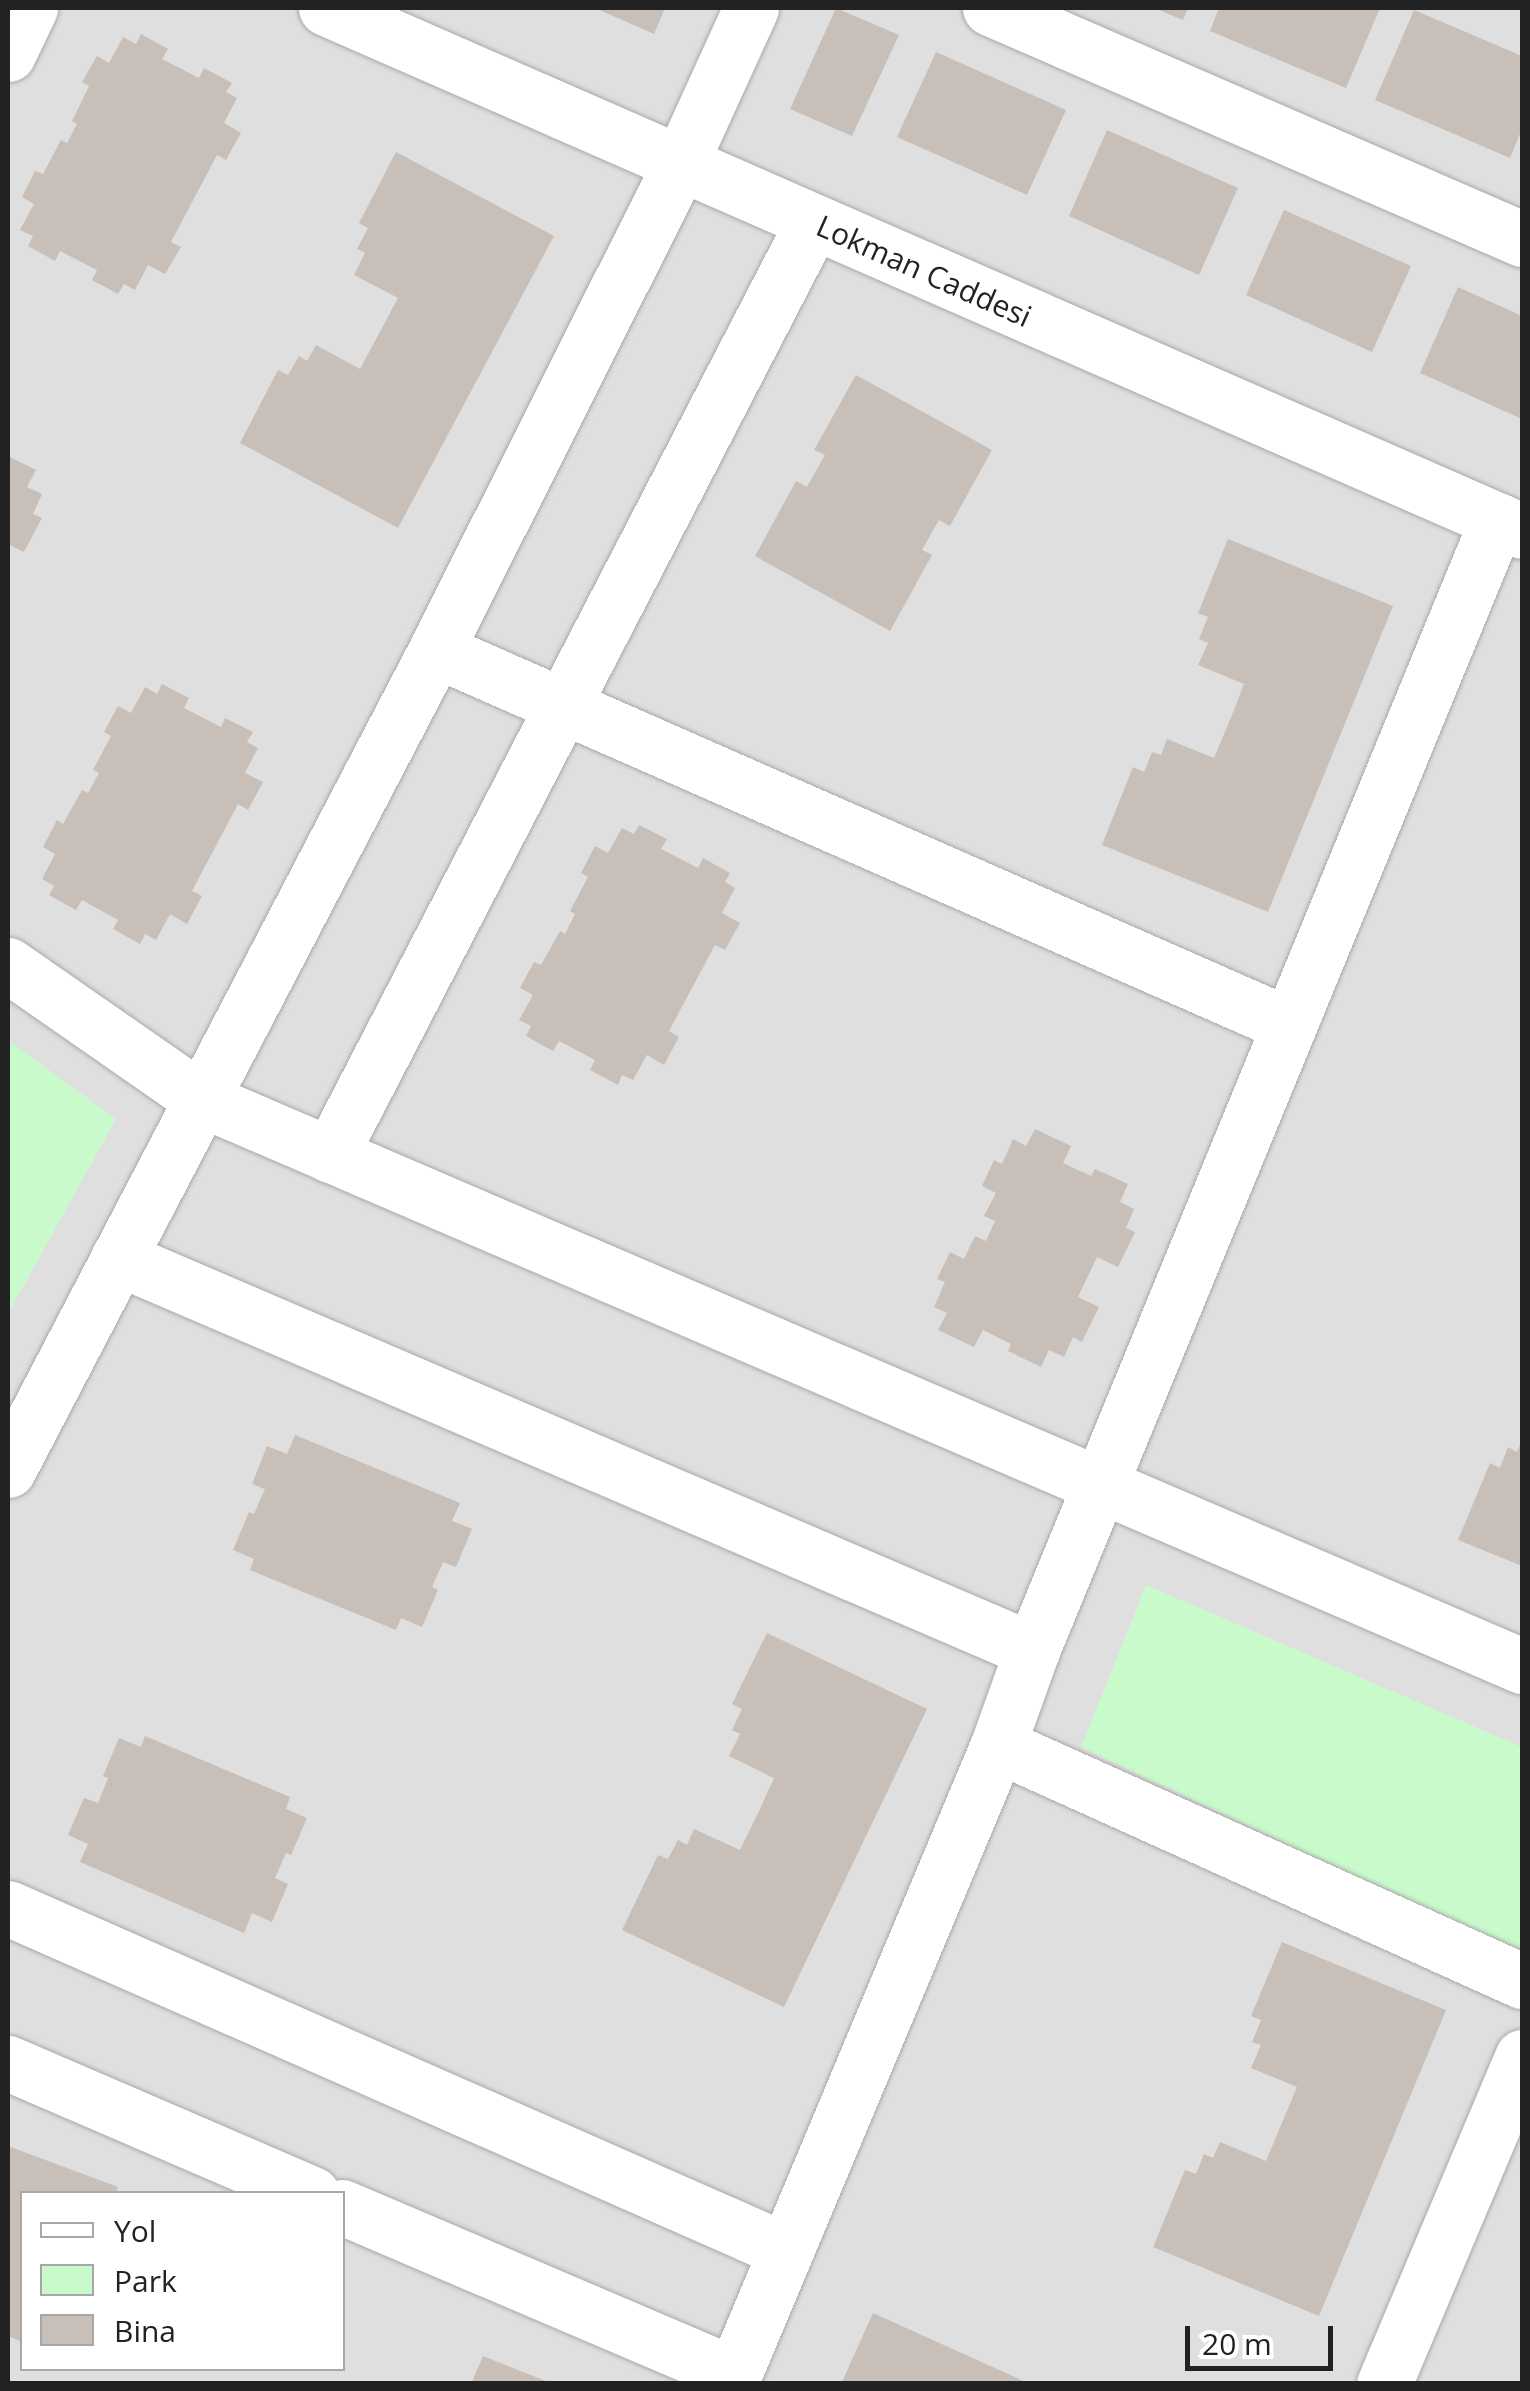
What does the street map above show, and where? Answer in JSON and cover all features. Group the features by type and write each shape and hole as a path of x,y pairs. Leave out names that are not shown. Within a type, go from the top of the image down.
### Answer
{"street":[{"path":"8,54 30,8"},
{"name":"Lokman Caddesi","path":"326,8 1510,526"},
{"path":"8,1470 436,650 680,164 751,8"},
{"path":"990,8 1522,240"},
{"path":"330,1155 812,222"},
{"path":"345,2208 731,2379 998,1744 1032,1650 1289,1025 1510,526"},
{"path":"436,650 1289,1025"},
{"path":"8,965 201,1100 1522,1666"},
{"path":"118,1258 1032,1650"},
{"path":"998,1744 1522,1981"},
{"path":"8,1908 785,2250"},
{"path":"8,2063 305,2191"},
{"path":"1384,2384 1516,2088"}],"shaded area":[{"path":"8,8 1522,8 1522,2383 8,2384"}],"green space":[{"path":"8,1040 116,1119 8,1314"},
{"path":"1146,1585 1522,1747 1522,1955 1081,1747"}],"building":[{"path":"595,8 665,8 654,34"},
{"path":"836,8 899,35 852,136 790,109"},
{"path":"1154,8 1188,8 1183,20"},
{"path":"1219,8 1380,8 1346,88 1210,31"},
{"path":"1414,10 1522,56 1522,129 1510,158 1375,100"},
{"path":"141,34 168,49 162,59 199,78 204,68 232,83 226,92 237,98 224,123 241,133 226,160 217,155 171,242 181,247 165,274 148,265 135,290 124,284 118,294 92,280 97,270 60,251 55,261 28,246 33,236 20,230 34,204 22,197 35,171 43,174 61,140 67,143 77,124 72,121 89,86 82,82 97,56 109,63 123,37 136,44"},
{"path":"936,52 1066,110 1027,195 897,137"},
{"path":"1107,130 1238,188 1199,275 1069,216"},
{"path":"396,152 554,236 398,528 240,443 278,370 288,375 299,356 307,361 316,345 360,369 398,298 354,275 365,253 357,249 368,228 359,223"},
{"path":"1284,210 1411,266 1372,352 1246,295"},
{"path":"1458,287 1522,316 1522,419 1420,373"},
{"path":"856,375 992,450 950,526 939,520 922,550 932,555 890,631 755,556 796,481 807,487 825,455 814,450"},
{"path":"8,456 36,470 27,487 42,494 33,514 42,518 24,552 8,544"},
{"path":"1228,539 1393,606 1268,912 1102,845 1133,767 1144,772 1152,752 1161,755 1167,739 1214,758 1232,715 1244,684 1198,665 1208,643 1199,639 1208,617 1198,613"},
{"path":"162,684 189,698 184,708 221,727 225,718 253,732 247,742 258,748 245,773 263,782 248,810 238,804 192,891 202,896 187,924 170,914 156,940 145,934 140,944 113,929 118,920 82,900 76,910 49,895 54,886 42,879 55,854 43,847 57,820 63,824 82,790 88,793 99,773 93,770 111,736 104,732 118,706 131,713 145,687 157,694"},
{"path":"639,825 667,839 661,849 698,868 703,858 730,873 725,882 735,888 722,913 740,923 725,950 715,945 669,1031 679,1037 664,1065 647,1055 633,1080 622,1075 618,1085 590,1070 595,1060 559,1041 553,1051 526,1036 531,1026 519,1020 533,995 520,988 534,962 541,965 560,931 565,934 575,914 570,911 588,877 581,873 595,846 608,853 622,828 634,834"},
{"path":"1035,1129 1071,1146 1063,1163 1091,1176 1095,1169 1128,1184 1120,1202 1134,1209 1126,1228 1135,1232 1118,1267 1097,1257 1078,1297 1099,1307 1082,1342 1073,1337 1064,1357 1049,1350 1041,1367 1008,1351 1011,1344 983,1330 974,1347 938,1330 947,1313 934,1307 945,1282 937,1279 950,1252 964,1259 975,1236 986,1241 995,1221 984,1216 996,1193 982,1186 994,1160 1002,1164 1013,1139 1026,1146"},
{"path":"295,1435 460,1503 452,1521 472,1529 456,1567 443,1562 432,1587 438,1590 422,1627 401,1618 396,1630 250,1570 254,1559 233,1550 249,1512 254,1514 265,1489 252,1484 267,1446 287,1454"},
{"path":"1522,1439 1522,1566 1458,1540 1490,1463 1500,1468 1508,1447 1517,1452"},
{"path":"767,1633 927,1709 784,2007 622,1930 658,1855 668,1859 678,1840 687,1845 694,1829 740,1850 774,1778 729,1756 740,1734 732,1730 742,1709 732,1704"},
{"path":"145,1736 290,1797 286,1809 307,1818 291,1855 286,1853 275,1878 288,1884 272,1922 252,1913 244,1933 80,1862 88,1844 68,1835 84,1798 98,1803 108,1778 103,1776 119,1738 141,1747"},
{"path":"1282,1942 1446,2010 1319,2316 1153,2247 1185,2170 1196,2174 1204,2154 1213,2158 1220,2142 1266,2161 1297,2087 1251,2068 1261,2045 1252,2042 1261,2020 1251,2016"},
{"path":"8,2146 118,2187 116,2191 20,2191 20,2341 8,2336"},
{"path":"873,2313 1030,2384 841,2384"},
{"path":"483,2356 551,2383 551,2384 471,2384"}]}
